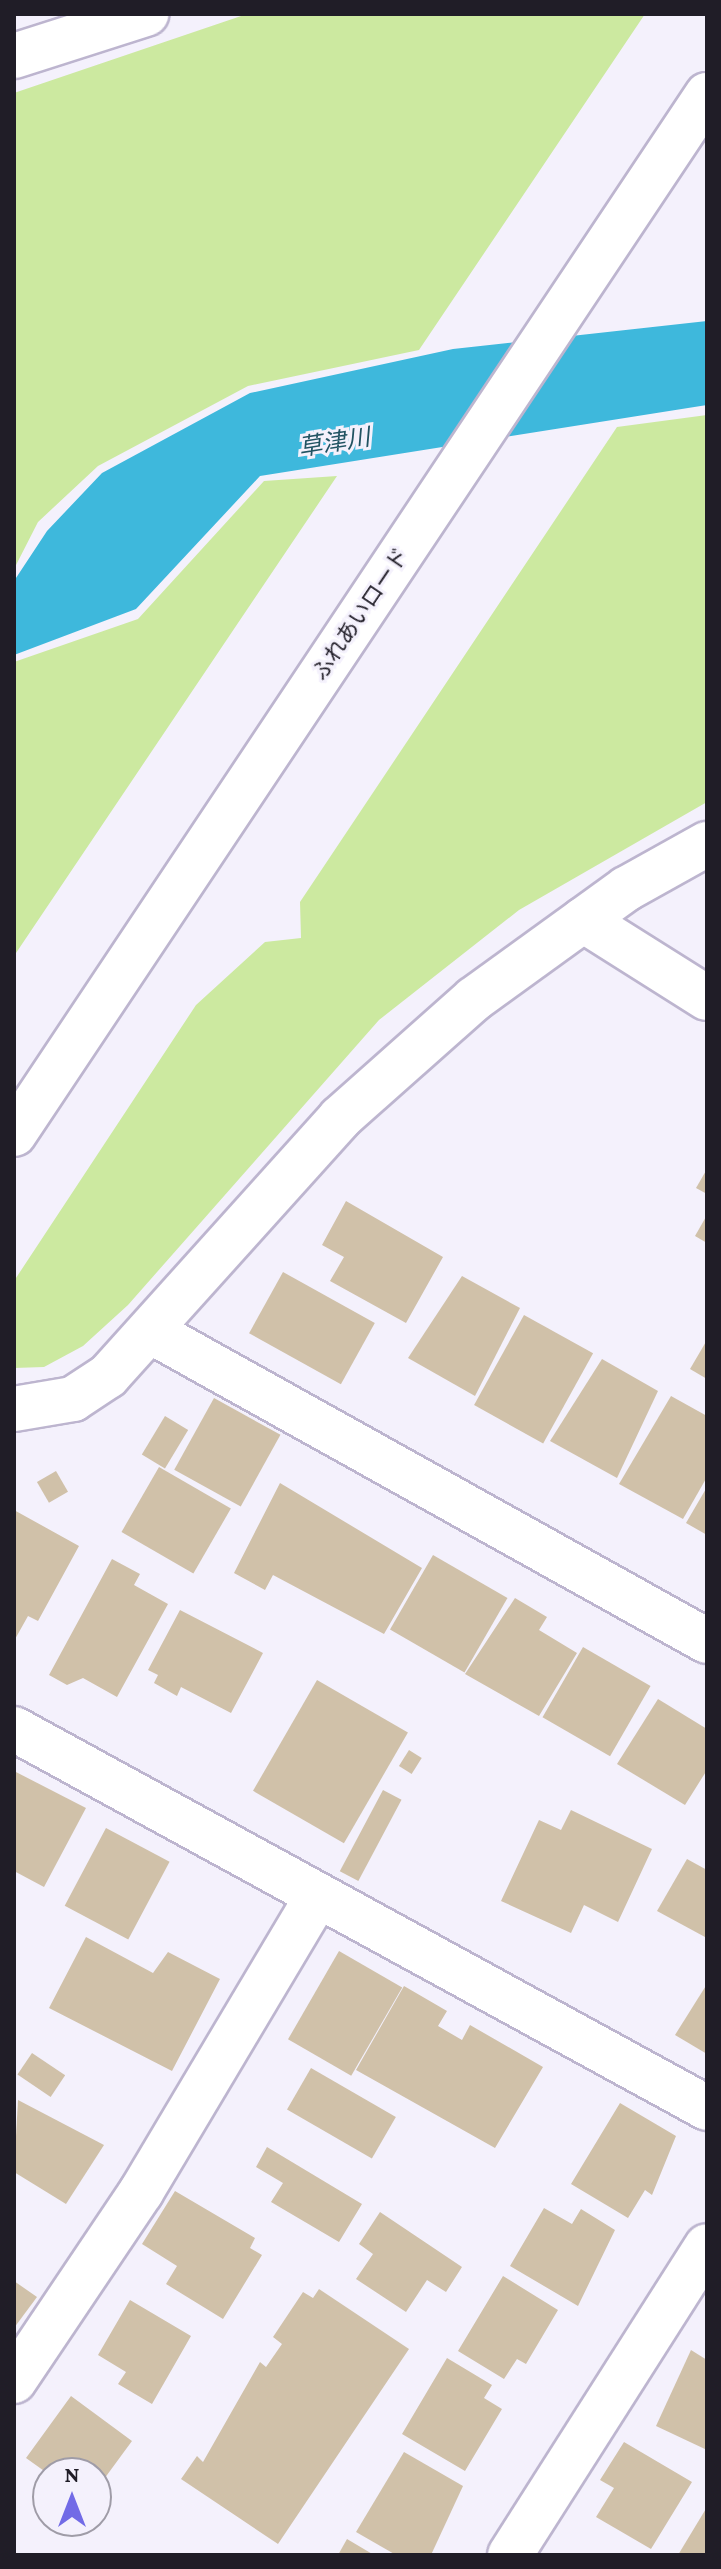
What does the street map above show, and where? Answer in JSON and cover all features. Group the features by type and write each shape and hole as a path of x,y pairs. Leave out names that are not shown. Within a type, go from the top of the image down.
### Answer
{"street":[{"path":"14,56 146,14"},
{"name":"ふれあいロード","path":"14,1134 707,95"},
{"path":"14,1409 73,1399 152,1332 340,1118 474,999 583,920 707,844"},
{"path":"583,920 707,998"},
{"path":"152,1332 707,1641"},
{"path":"14,1729 316,1899 707,2108"},
{"path":"14,2381 141,2192 316,1899"},
{"path":"510,2555 700,2273"}],"green space":[{"path":"247,14 645,14 419,350 248,386 98,466 38,522 14,569 14,93"},
{"path":"707,415 707,802 519,910 379,1020 128,1305 83,1346 44,1367 14,1368 14,1281 196,1005 265,942 301,938 300,902 617,427"},
{"path":"337,476 14,956 14,662 138,619 264,481"}],"water":[{"name":"草津川","path":"707,321 707,405 260,476 136,609 14,655 14,581 47,531 102,473 250,393 453,349"}],"building":[{"path":"707,1169 707,1194 696,1188"},
{"path":"346,1201 443,1257 406,1323 330,1281 344,1257 322,1245"},
{"path":"707,1215 707,1243 695,1236"},
{"path":"283,1272 375,1323 341,1384 249,1333"},
{"path":"462,1276 520,1308 475,1396 408,1358"},
{"path":"524,1315 593,1353 543,1443 474,1405"},
{"path":"707,1340 707,1379 690,1369"},
{"path":"602,1359 658,1391 617,1478 550,1441"},
{"path":"671,1396 707,1416 707,1477 683,1519 619,1484"},
{"path":"214,1398 280,1435 241,1507 174,1470"},
{"path":"165,1416 188,1430 165,1468 142,1455"},
{"path":"159,1467 231,1508 193,1573 122,1532"},
{"path":"56,1471 68,1492 49,1503 37,1482"},
{"path":"280,1483 422,1568 384,1634 273,1575 265,1590 234,1573"},
{"path":"707,1487 707,1535 686,1523"},
{"path":"14,1510 79,1546 38,1621 28,1616 14,1641"},
{"path":"433,1555 507,1598 464,1672 390,1629"},
{"path":"112,1559 140,1574 134,1585 168,1604 117,1697 83,1678 67,1685 49,1675"},
{"path":"515,1598 547,1617 539,1630 577,1653 539,1716 465,1674"},
{"path":"180,1610 263,1653 231,1713 181,1687 177,1696 154,1683 158,1675 148,1670"},
{"path":"583,1647 651,1686 610,1756 542,1717"},
{"path":"317,1680 408,1732 344,1843 253,1791"},
{"path":"658,1699 707,1729 707,1770 685,1805 617,1764"},
{"path":"409,1750 422,1758 412,1774 399,1766"},
{"path":"14,1771 86,1808 44,1887 14,1871"},
{"path":"383,1790 402,1800 358,1881 340,1871"},
{"path":"571,1810 652,1849 618,1922 584,1905 571,1933 501,1901 539,1820 561,1830"},
{"path":"106,1828 170,1862 128,1940 65,1906"},
{"path":"687,1859 707,1870 705,1937 657,1911"},
{"path":"86,1937 153,1973 168,1952 220,1979 172,2071 49,2008"},
{"path":"339,1951 402,1988 351,2076 288,2039"},
{"path":"707,1984 707,2054 675,2035"},
{"path":"404,1986 447,2011 438,2026 462,2040 470,2025 543,2067 495,2148 356,2070"},
{"path":"32,2053 65,2075 51,2097 17,2075"},
{"path":"311,2068 396,2117 372,2159 287,2110"},
{"path":"18,2100 104,2145 66,2204 14,2172"},
{"path":"620,2103 676,2136 652,2195 645,2190 628,2218 571,2184"},
{"path":"267,2147 362,2204 339,2242 271,2202 283,2183 256,2167"},
{"path":"175,2191 255,2238 250,2248 262,2255 223,2319 166,2284 177,2266 142,2244"},
{"path":"544,2208 572,2224 581,2209 615,2230 578,2306 510,2266"},
{"path":"380,2212 462,2267 446,2292 427,2280 406,2312 356,2279 373,2254 359,2244"},
{"path":"503,2276 558,2310 526,2364 517,2359 504,2379 458,2351"},
{"path":"14,2281 37,2297 14,2328"},
{"path":"319,2289 409,2349 278,2544 181,2479 197,2456 203,2462 260,2362 266,2367 282,2344 273,2337 303,2292 313,2298"},
{"path":"130,2300 191,2336 152,2404 118,2384 126,2372 98,2355"},
{"path":"691,2350 707,2360 707,2450 656,2426"},
{"path":"447,2358 492,2385 484,2398 502,2409 465,2471 402,2434"},
{"path":"71,2396 132,2441 112,2468 112,2457 32,2457 32,2462 26,2458"},
{"path":"624,2442 692,2482 651,2549 596,2517 614,2488 600,2480"},
{"path":"404,2452 463,2486 431,2555 396,2555 356,2532"},
{"path":"707,2507 707,2555 678,2555"},
{"path":"347,2539 374,2555 338,2555"}]}
